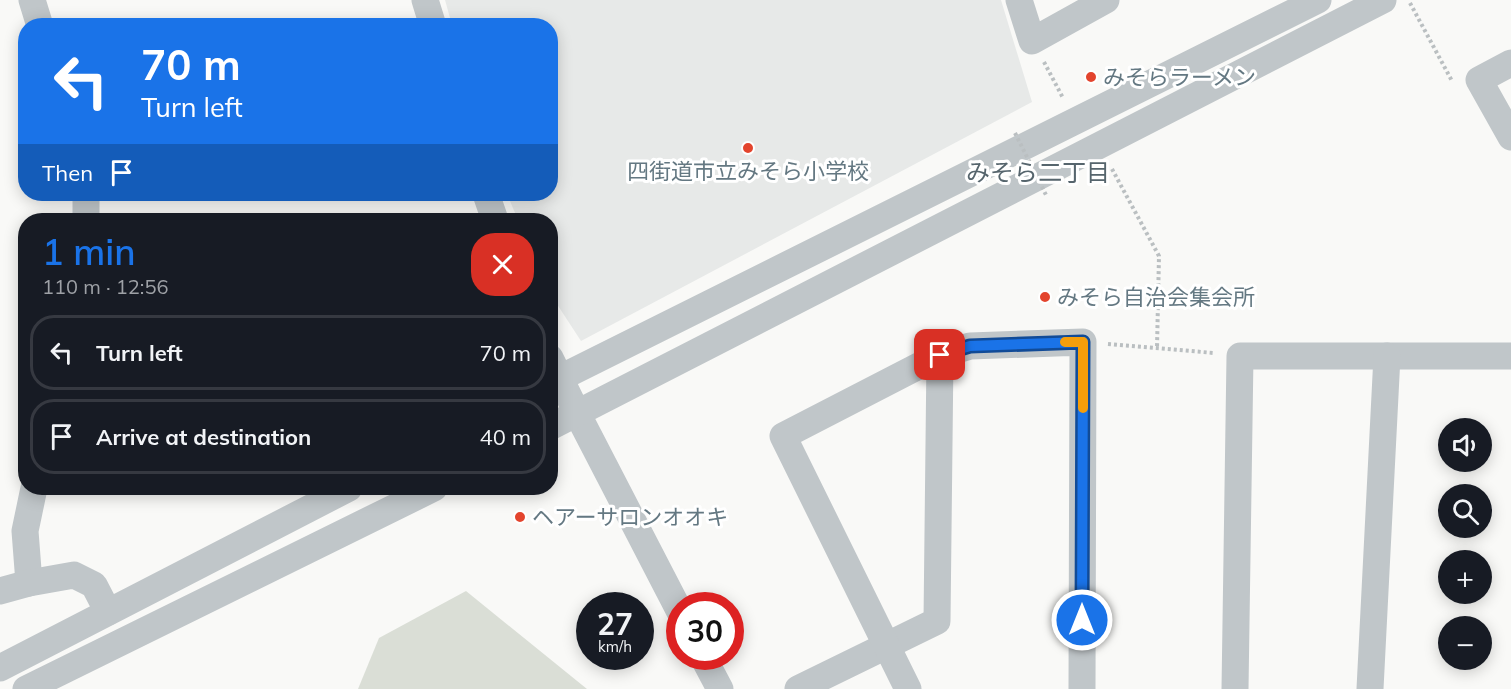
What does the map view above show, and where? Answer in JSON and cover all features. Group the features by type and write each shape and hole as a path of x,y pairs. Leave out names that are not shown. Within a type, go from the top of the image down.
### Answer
{"street":[{"path":"32,0 38,18"},
{"path":"425,0 431,18"},
{"path":"1019,0 1032,41 1106,0"},
{"path":"558,371 1076,122 1318,0"},
{"path":"558,423 1383,0"},
{"path":"1511,63 1479,80 1511,137"},
{"path":"908,689 783,436 940,355 970,346 1083,342 1082,689"},
{"path":"798,689 937,621 940,355"},
{"path":"1234,689 1240,356 1511,356"},
{"path":"1370,689 1387,356"},
{"path":"558,380 670,592"},
{"path":"29,583 25,531 33,495"},
{"path":"0,668 335,495"},
{"path":"26,689 420,495"},
{"path":"0,591 74,575 94,585 108,612"},
{"path":"710,670 720,689"}],"path":[{"path":"1408,0 1453,82 1479,80"},
{"path":"1032,41 1076,122"},
{"path":"1015,133 1046,195"},
{"path":"1099,145 1159,256 1157,348"},
{"path":"1083,342 1240,356"}],"shaded area":[{"name":"四街道市立みそら小学校","path":"445,0 1001,0 1032,102 581,341 558,306 558,213 515,213 510,201 558,201 558,18 450,18"},
{"path":"466,591 587,689 358,689 379,638"}],"slow traffic":[{"path":"1065,342 1083,342 1083,408"}],"place":[{"name":"みそらラーメン","path":"1091,77"},
{"name":"四街道市立みそら小学校","path":"748,148"},
{"name":"みそら自治会集会所","path":"1045,297"},
{"name":"ヘアーサロンオオキ","path":"520,517"}],"district":[{"name":"みそら二丁目","path":"1038,173"}],"route":[{"path":"940,355 970,346 1083,342 1082,620"}]}
